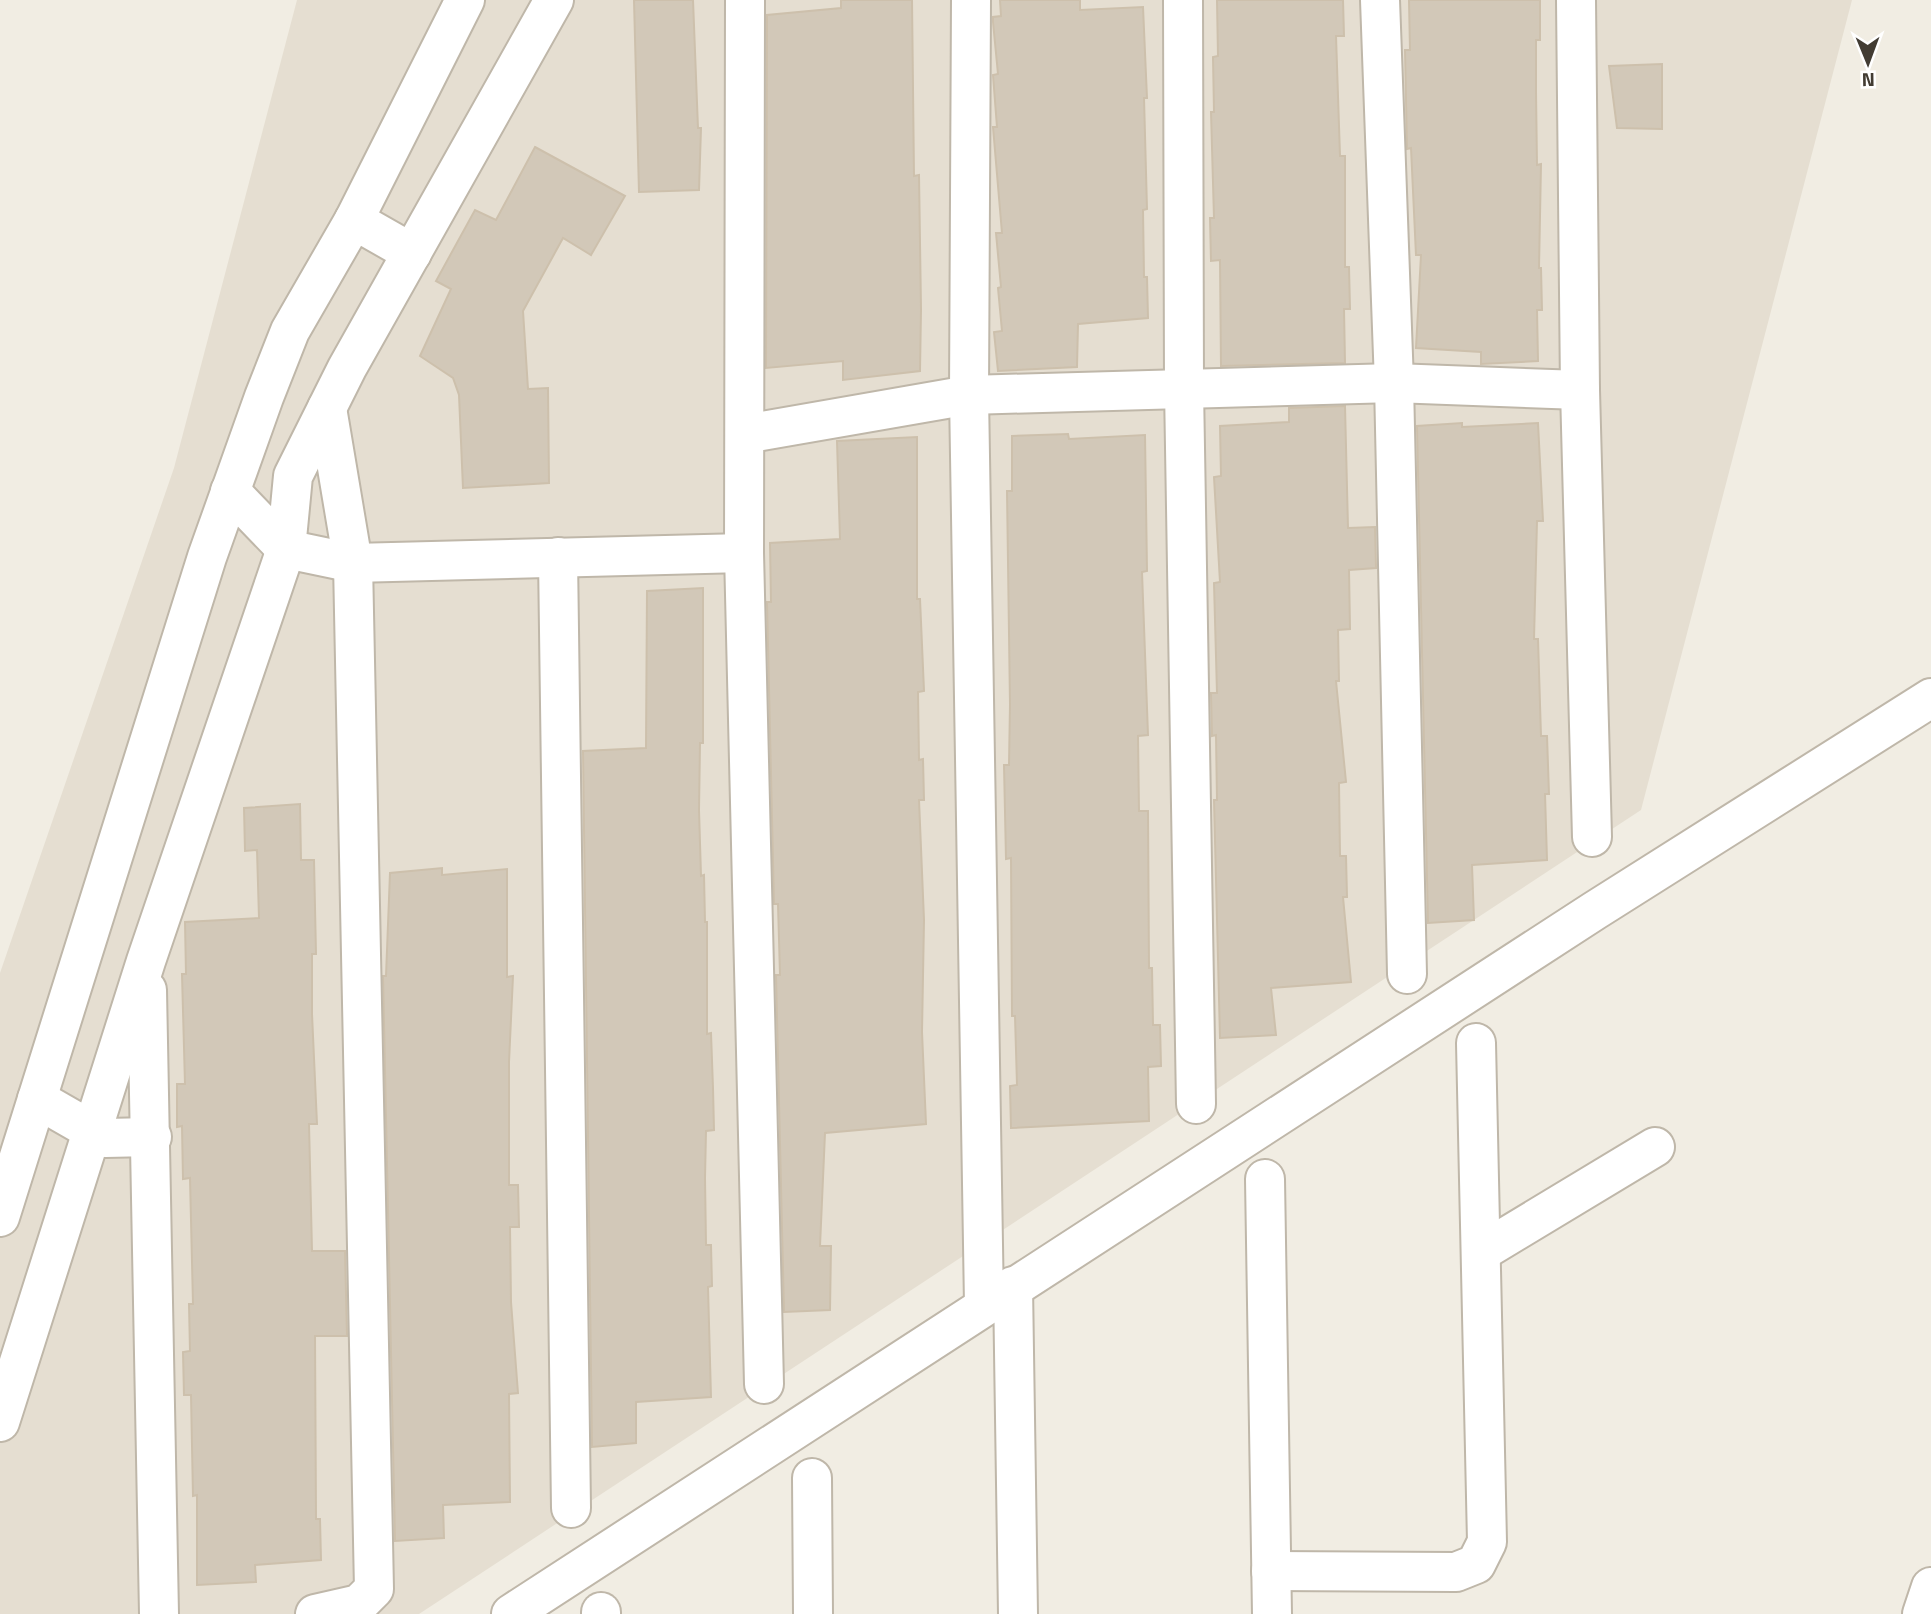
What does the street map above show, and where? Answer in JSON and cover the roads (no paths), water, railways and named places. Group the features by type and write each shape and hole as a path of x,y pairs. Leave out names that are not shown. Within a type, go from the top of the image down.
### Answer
{"street":[{"path":"0,1217 230,491 290,331 354,220 465,0"},
{"path":"0,1422 146,961 286,549 293,476 327,408 554,0"},
{"path":"745,0 744,553 764,1384"},
{"path":"971,0 969,395 998,1295 1018,1614"},
{"path":"1183,0 1184,388 1196,1104"},
{"path":"1380,0 1394,383 1407,974"},
{"path":"1576,0 1580,390 1592,837"},
{"path":"354,220 412,253"},
{"path":"745,434 969,395 1394,383 1580,390"},
{"path":"315,1614 359,1604 374,1589 353,563 327,408"},
{"path":"230,491 286,549 353,563 744,553"},
{"path":"558,557 571,1508"},
{"path":"511,1614 998,1295 1594,911 1931,698"},
{"path":"146,961 152,1137 159,1614"},
{"path":"1271,1571 1456,1572 1476,1564 1488,1542 1476,1043"},
{"path":"37,1099 105,1138 152,1137"},
{"path":"1481,1252 1655,1147"},
{"path":"1265,1179 1272,1614"},
{"path":"812,1478 813,1614"},
{"path":"1922,1614 1931,1587"}]}
